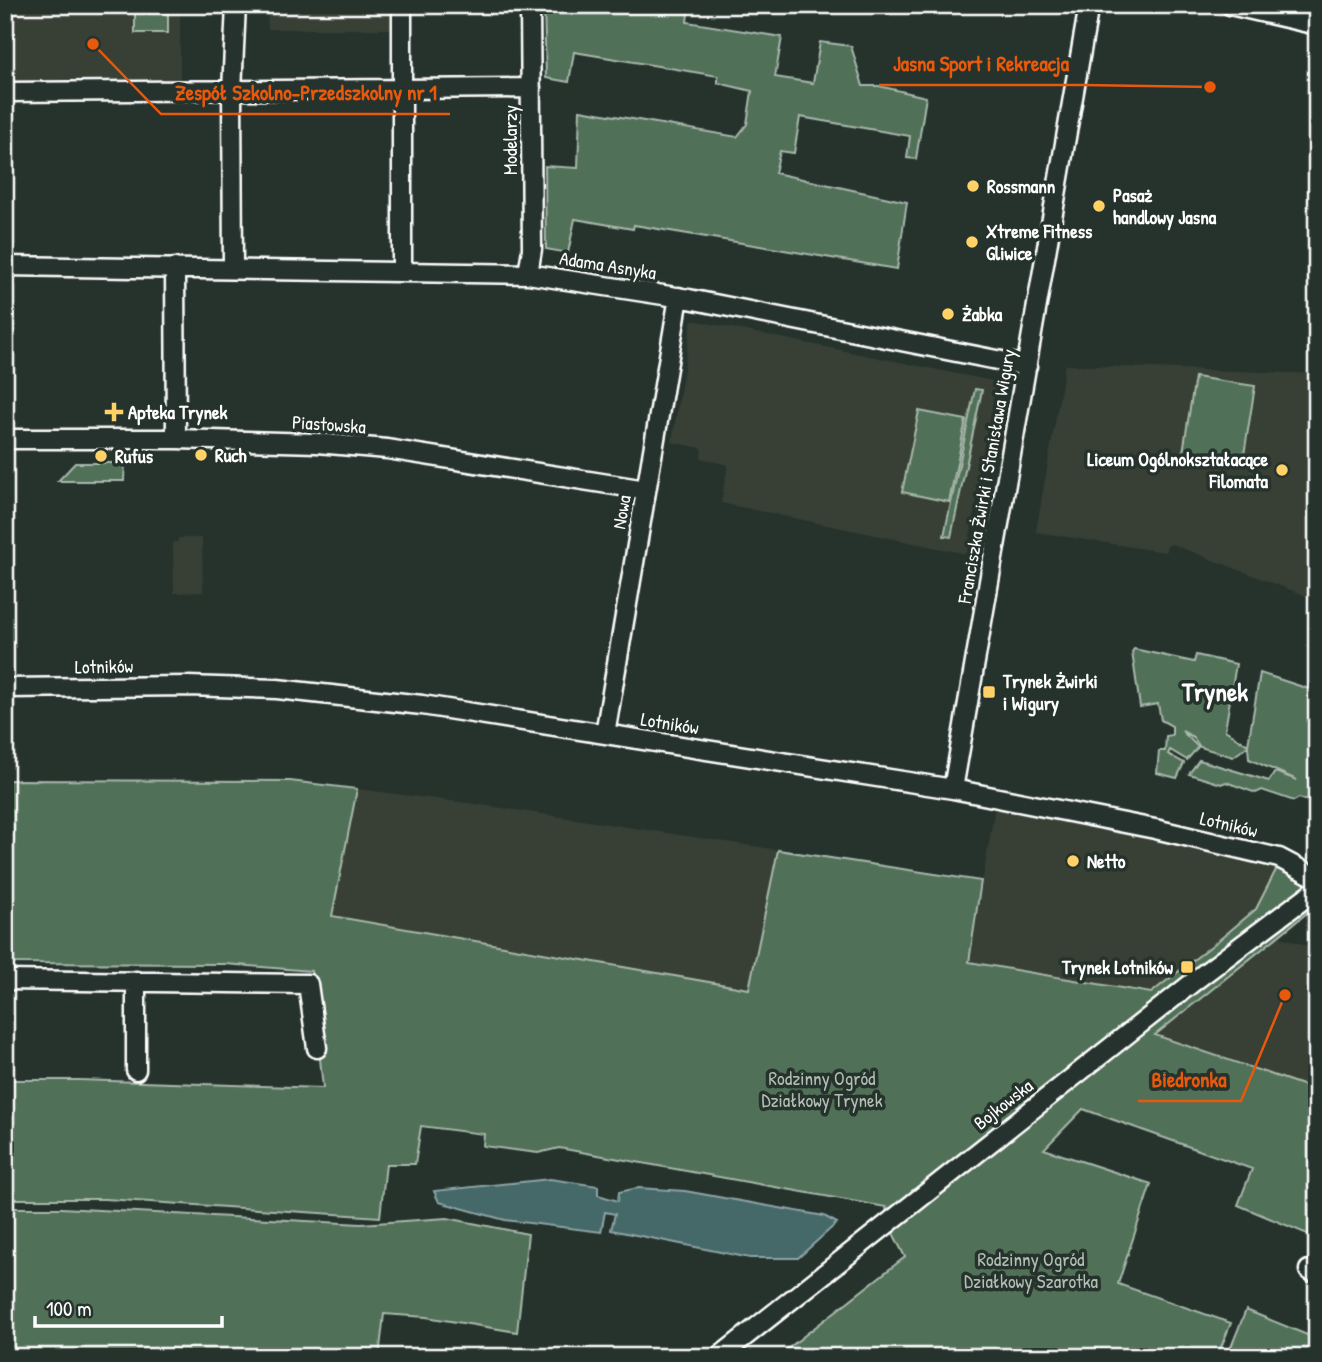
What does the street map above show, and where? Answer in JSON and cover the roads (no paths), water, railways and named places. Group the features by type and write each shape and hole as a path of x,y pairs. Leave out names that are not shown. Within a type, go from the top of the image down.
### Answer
{"street":[{"path":"233,268 232,90 236,5"},
{"path":"402,5 402,271"},
{"name":"Modelarzy","path":"528,274 532,249 530,5"},
{"name":"Franciszka Żwirki i Stanisława Wigury","path":"953,789 1089,5"},
{"path":"1230,5 1317,25"},
{"path":"5,92 531,88"},
{"name":"Adama Asnyka","path":"5,266 528,274 679,297 1027,366"},
{"path":"175,268 176,439"},
{"name":"Nowa","path":"605,734 679,297"},
{"name":"Piastowska","path":"5,439 176,439 317,443 387,449 646,490"},
{"name":"Lotników","path":"5,688 188,686 302,691 422,705 953,789 1239,848 1279,858 1317,878"},
{"name":"Bojkowska","path":"719,1357 1197,979 1317,889"},
{"path":"5,981 308,984 317,1048"},
{"path":"136,981 136,1069"}],"water":[{"path":"550,1179 598,1186 598,1195 618,1201 619,1192 638,1188 685,1191 824,1216 837,1223 798,1258 750,1258 611,1230 615,1214 605,1212 601,1232 505,1220 439,1202 434,1191"}],"place":[{"name":"Zespół Szkolno-Przedszkolny nr 1","path":"93,44"},
{"name":"Jasna Sport i Rekreacja","path":"1210,87"},
{"name":"Rossmann","path":"973,186"},
{"name":"Pasaż handlowy Jasna","path":"1099,206"},
{"name":"Xtreme Fitness Gliwice","path":"972,242"},
{"name":"Żabka","path":"948,314"},
{"name":"Apteka Trynek","path":"114,412"},
{"name":"Ruch","path":"201,455"},
{"name":"Rufus","path":"101,456"},
{"name":"Liceum Ogólnokształacące Filomata","path":"1282,470"},
{"name":"Trynek Żwirki i Wigury","path":"989,692"},
{"name":"Netto","path":"1073,861"},
{"name":"Trynek Lotników","path":"1187,967"},
{"name":"Biedronka","path":"1285,995"}],"district":[{"name":"Trynek","path":"1215,692"}],"park label":[{"name":"Rodzinny Ogród Działkowy Trynek","path":"822,1089"},
{"name":"Rodzinny Ogród Działkowy Szarotka","path":"1031,1270"}]}
